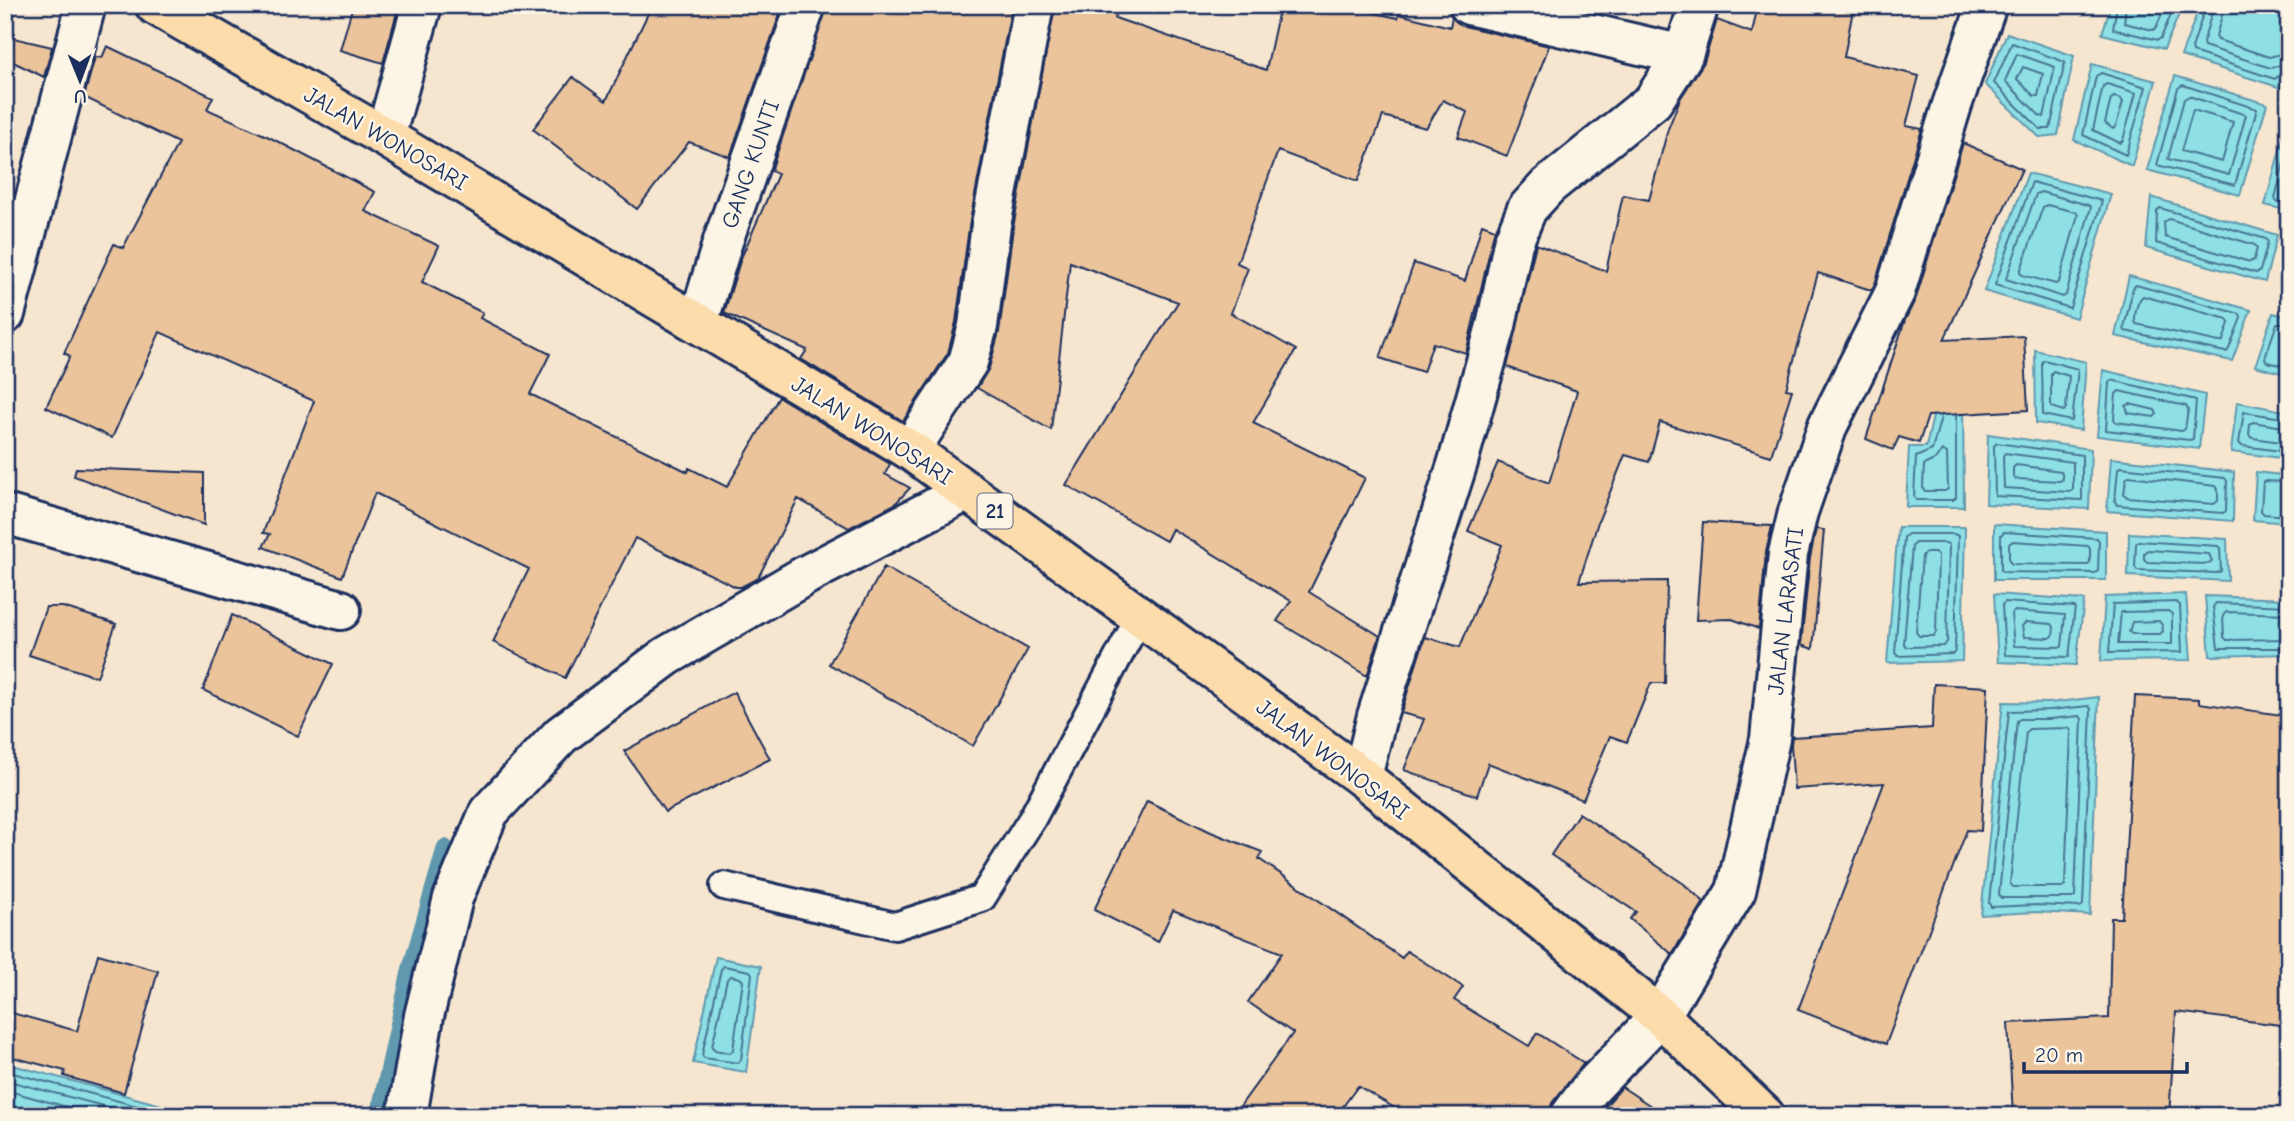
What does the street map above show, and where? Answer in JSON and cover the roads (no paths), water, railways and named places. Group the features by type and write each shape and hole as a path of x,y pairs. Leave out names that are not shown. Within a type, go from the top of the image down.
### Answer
{"highway":[{"name":"JALAN WONOSARI","path":"155,5 385,136 910,450 1362,777 1660,1016 1765,1116"}],"street":[{"path":"5,314 86,5"},
{"path":"385,136 422,5"},
{"name":"GANG KUNTI","path":"698,323 723,241 807,5"},
{"path":"910,450 968,362 978,326 991,225 1034,5"},
{"path":"1470,5 1683,55"},
{"path":"1362,777 1377,716 1458,462 1496,326 1513,243 1527,209 1548,186 1653,101 1683,55 1699,5"},
{"name":"JALAN LARASATI","path":"1570,1116 1590,1089 1660,1016 1736,891 1770,739 1788,554 1798,512 1828,425 1895,292 1952,105 1987,5"},
{"path":"407,1116 424,1016 453,898 489,812 561,735 667,656 806,575 967,491"},
{"path":"5,514 341,610"}],"lane":[{"path":"724,886 895,926 982,898 1032,819 1140,616"}],"water":[{"path":"2111,5 2183,5 2164,49 2102,34"},
{"path":"2200,5 2289,7 2289,52 2284,89 2181,56"},
{"path":"2007,33 2074,56 2058,135 2039,137 1985,84"},
{"path":"2092,64 2156,81 2132,166 2074,140"},
{"path":"2175,76 2267,104 2240,195 2147,170"},
{"path":"2289,116 2289,211 2265,205"},
{"path":"2028,173 2111,194 2076,318 1984,291"},
{"path":"2151,197 2277,235 2265,282 2146,248"},
{"path":"2129,276 2251,310 2232,361 2115,336"},
{"path":"2273,313 2289,317 2289,375 2255,366"},
{"path":"2035,350 2086,362 2081,430 2036,423"},
{"path":"2103,370 2205,395 2199,449 2097,436"},
{"path":"1963,401 1964,507 1906,507 1909,447 1926,447 1934,412"},
{"path":"2237,402 2289,412 2289,459 2231,452"},
{"path":"1988,434 2091,449 2089,509 1986,504"},
{"path":"2111,458 2234,472 2233,521 2107,511"},
{"path":"2256,472 2289,476 2289,523 2253,520"},
{"path":"1994,524 2106,531 2106,580 1994,580"},
{"path":"1898,527 1965,527 1962,661 1887,663"},
{"path":"2129,533 2227,539 2228,581 2128,576"},
{"path":"1994,594 2084,600 2076,665 1998,662"},
{"path":"2186,594 2191,660 2101,661 2105,597"},
{"path":"2205,596 2289,599 2289,654 2210,656"},
{"path":"2099,697 2090,915 2036,912 1981,915 2003,702 2050,703"},
{"path":"716,957 761,966 746,1072 693,1063"},
{"path":"5,1063 202,1116 5,1116"}],"waterway":[{"path":"378,1116 410,969 445,847"}]}
